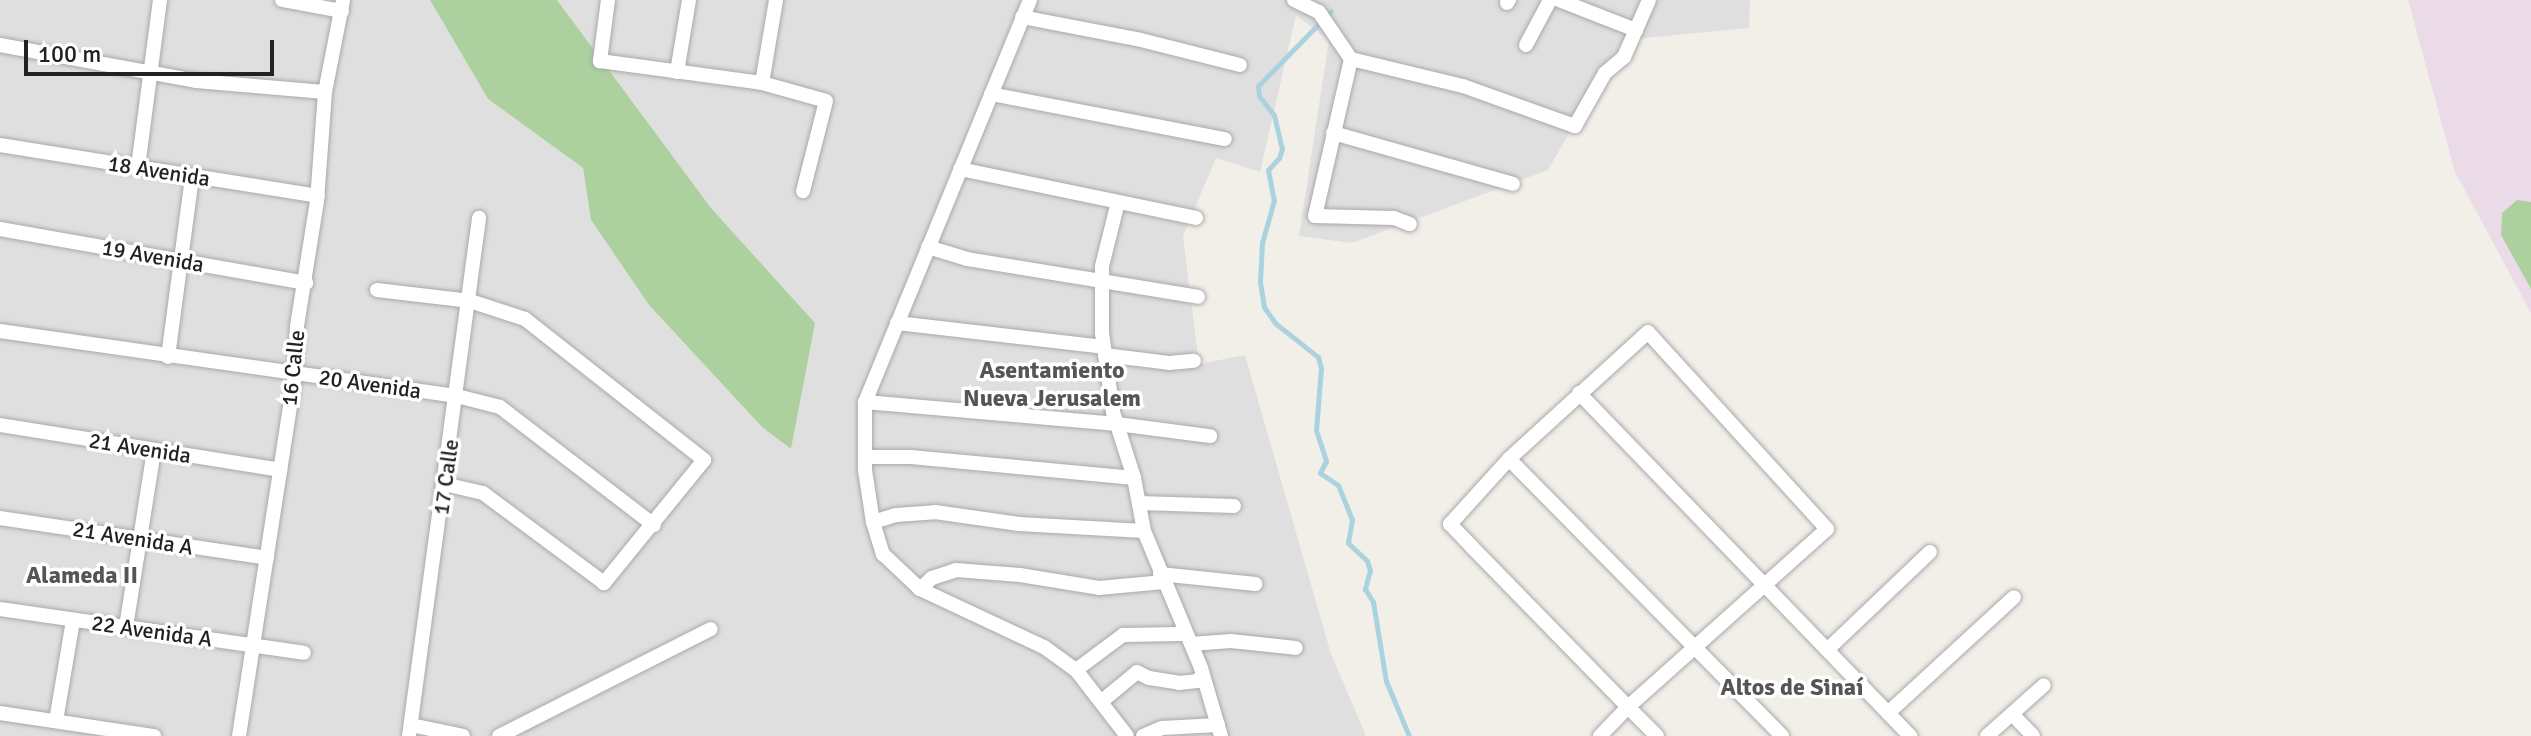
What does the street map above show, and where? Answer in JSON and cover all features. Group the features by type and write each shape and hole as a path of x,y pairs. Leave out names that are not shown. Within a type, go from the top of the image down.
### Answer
{"street":[{"path":"138,167 160,0"},
{"path":"282,0 342,6"},
{"path":"608,0 600,61 762,83 826,101 803,191"},
{"path":"677,72 689,0"},
{"path":"762,83 776,0"},
{"path":"1030,0 865,402 865,470 873,522 883,554 920,589 1044,647 1076,670 1127,736"},
{"path":"1294,0 1319,12 1351,59 1463,86 1575,126 1605,73 1624,57 1649,0"},
{"path":"1526,45 1550,0"},
{"path":"1559,0 1636,30"},
{"name":"16 Calle","path":"239,736 295,374 297,326 318,196 325,92 342,6"},
{"path":"1022,17 1141,40 1240,65"},
{"path":"0,45 150,74 325,92"},
{"path":"1351,59 1315,216 1394,218 1410,224"},
{"path":"991,94 1225,139"},
{"path":"1333,133 1513,184"},
{"name":"18 Avenida","path":"0,145 318,196"},
{"path":"960,169 1196,218"},
{"path":"168,357 192,176"},
{"path":"1118,202 1102,266 1104,351 1117,424 1134,478 1144,531 1188,638 1220,730 1162,728 1143,736"},
{"name":"17 Calle","path":"410,730 479,218"},
{"name":"19 Avenida","path":"0,229 306,283"},
{"path":"928,247 967,259 1198,297"},
{"path":"377,290 470,301 525,319 704,460 604,583 483,493 445,484"},
{"path":"897,323 1104,351 1169,363 1194,361"},
{"name":"20 Avenida","path":"0,331 457,396 500,407 654,525"},
{"path":"1600,736 1628,707 1827,529 1648,332 1509,459 1450,524 1628,707 1657,736"},
{"path":"1579,393 1910,736"},
{"path":"865,402 1117,424 1210,436"},
{"name":"21 Avenida","path":"0,425 280,470"},
{"path":"126,627 154,450"},
{"path":"866,457 911,457 1134,478"},
{"path":"1509,459 1782,736"},
{"path":"1139,503 1234,506"},
{"path":"873,522 896,515 935,512 1019,524 1144,531"},
{"name":"21 Avenida A","path":"0,518 267,558"},
{"path":"1827,650 1930,552"},
{"path":"920,589 932,578 956,570 1020,575 1099,588 1162,578 1255,584"},
{"path":"1888,713 2014,597"},
{"name":"22 Avenida A","path":"0,609 304,653"},
{"path":"56,721 73,620"},
{"path":"499,736 711,629"},
{"path":"1076,670 1123,635 1296,648"},
{"path":"1102,701 1137,672 1149,678 1179,683 1197,681 1202,676"},
{"path":"1987,736 2044,685"},
{"path":"0,713 56,721 85,731 154,736"},
{"path":"2012,714 2033,736"},
{"path":"410,730 463,736"}],"shaded area":[{"path":"0,0 430,0 488,99 583,168 591,220 649,305 762,427 791,449 814,323 711,208 557,0 1750,0 1749,28 1623,40 1548,170 1352,243 1299,236 1329,40 1296,15 1260,172 1216,158 1183,236 1199,364 1245,355 1331,654 1366,736 0,736"},
{"path":"2408,0 2531,0 2531,313 2455,172"}],"green space":[{"path":"430,0 557,0 711,208 815,323 791,449 762,427 649,305 591,220 583,168 488,99"},
{"path":"2517,200 2531,202 2531,289 2501,235 2502,213"}],"waterway":[{"path":"1331,11 1258,86 1259,96 1274,115 1282,149 1279,158 1268,170 1274,200 1262,243 1260,282 1264,307 1275,323 1318,357 1321,368 1316,430 1326,461 1320,473 1338,485 1352,520 1348,543 1367,561 1370,570 1365,589 1373,602 1386,681 1409,736"}],"district":[{"name":"Asentamiento Nueva Jerusalem","path":"1052,385"},
{"name":"Alameda II","path":"82,576"},
{"name":"Altos de Sinaí","path":"1792,688"}]}
